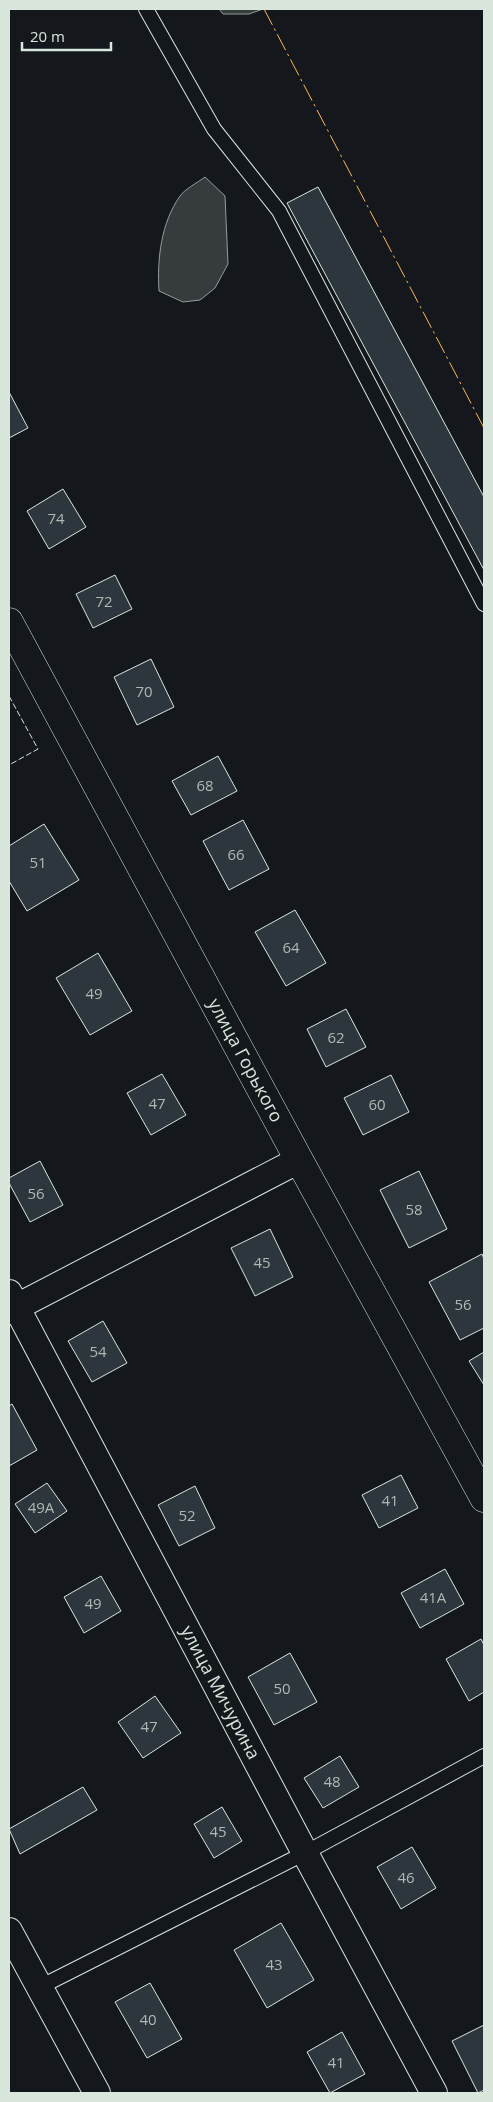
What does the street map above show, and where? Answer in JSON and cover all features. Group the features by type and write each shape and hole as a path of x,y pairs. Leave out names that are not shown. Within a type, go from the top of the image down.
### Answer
{"main road":[{"name":"улица Горького","path":"9,622 299,1160 484,1498"}],"street":[{"path":"11,1303 299,1160"},
{"name":"улица Мичурина","path":"11,1303 434,2093"},
{"path":"9,1931 38,1988 97,2093"}],"lane":[{"path":"146,9 214,128 279,211 484,604"},
{"path":"38,1988 304,1853 484,1756"}],"shaded area":[{"path":"219,9 263,9 249,14 223,14"},
{"path":"205,177 225,196 228,264 215,288 200,300 183,302 159,291 159,266 164,229 182,193"}],"building":[{"path":"318,187 484,497 484,570 287,203"},
{"path":"9,392 28,428 9,438"},
{"path":"63,489 86,527 49,549 27,511"},
{"path":"115,575 132,609 93,628 76,594"},
{"path":"151,659 174,707 137,725 114,677"},
{"path":"218,756 237,791 191,815 172,781"},
{"path":"243,820 269,869 229,890 203,841"},
{"path":"44,824 79,880 27,911 9,881 9,846"},
{"path":"295,910 326,963 286,986 255,932"},
{"path":"98,953 132,1011 90,1035 56,978"},
{"path":"346,1009 366,1047 326,1067 307,1029"},
{"path":"162,1074 186,1115 151,1135 127,1093"},
{"path":"391,1075 409,1112 363,1135 344,1098"},
{"path":"40,1161 63,1205 30,1222 9,1183 9,1178"},
{"path":"419,1171 447,1229 409,1248 380,1190"},
{"path":"270,1229 293,1277 255,1296 231,1248"},
{"path":"482,1254 484,1259 484,1328 460,1340 429,1282"},
{"path":"103,1321 127,1363 92,1382 68,1341"},
{"path":"484,1352 484,1385 469,1361"},
{"path":"12,1404 37,1450 9,1466 9,1406"},
{"path":"401,1475 418,1508 379,1528 362,1495"},
{"path":"47,1483 67,1511 35,1533 15,1504"},
{"path":"195,1486 215,1528 179,1546 158,1505"},
{"path":"445,1569 464,1604 420,1628 401,1593"},
{"path":"101,1576 121,1611 84,1633 64,1597"},
{"path":"481,1639 484,1645 484,1692 469,1701 446,1659"},
{"path":"290,1653 317,1702 274,1725 248,1677"},
{"path":"155,1696 181,1733 143,1758 118,1722"},
{"path":"340,1756 359,1787 323,1808 304,1778"},
{"path":"83,1787 97,1810 20,1854 9,1829"},
{"path":"222,1807 242,1841 214,1858 194,1824"},
{"path":"412,1847 436,1888 401,1909 377,1867"},
{"path":"281,1923 314,1980 267,2008 234,1950"},
{"path":"150,1983 182,2039 147,2058 115,2002"},
{"path":"484,2025 484,2090 478,2093 452,2041"},
{"path":"342,2032 365,2074 330,2093 307,2052"}],"fence":[{"path":"9,696 38,749 9,765"}],"power":[{"path":"264,9 484,428"}]}
